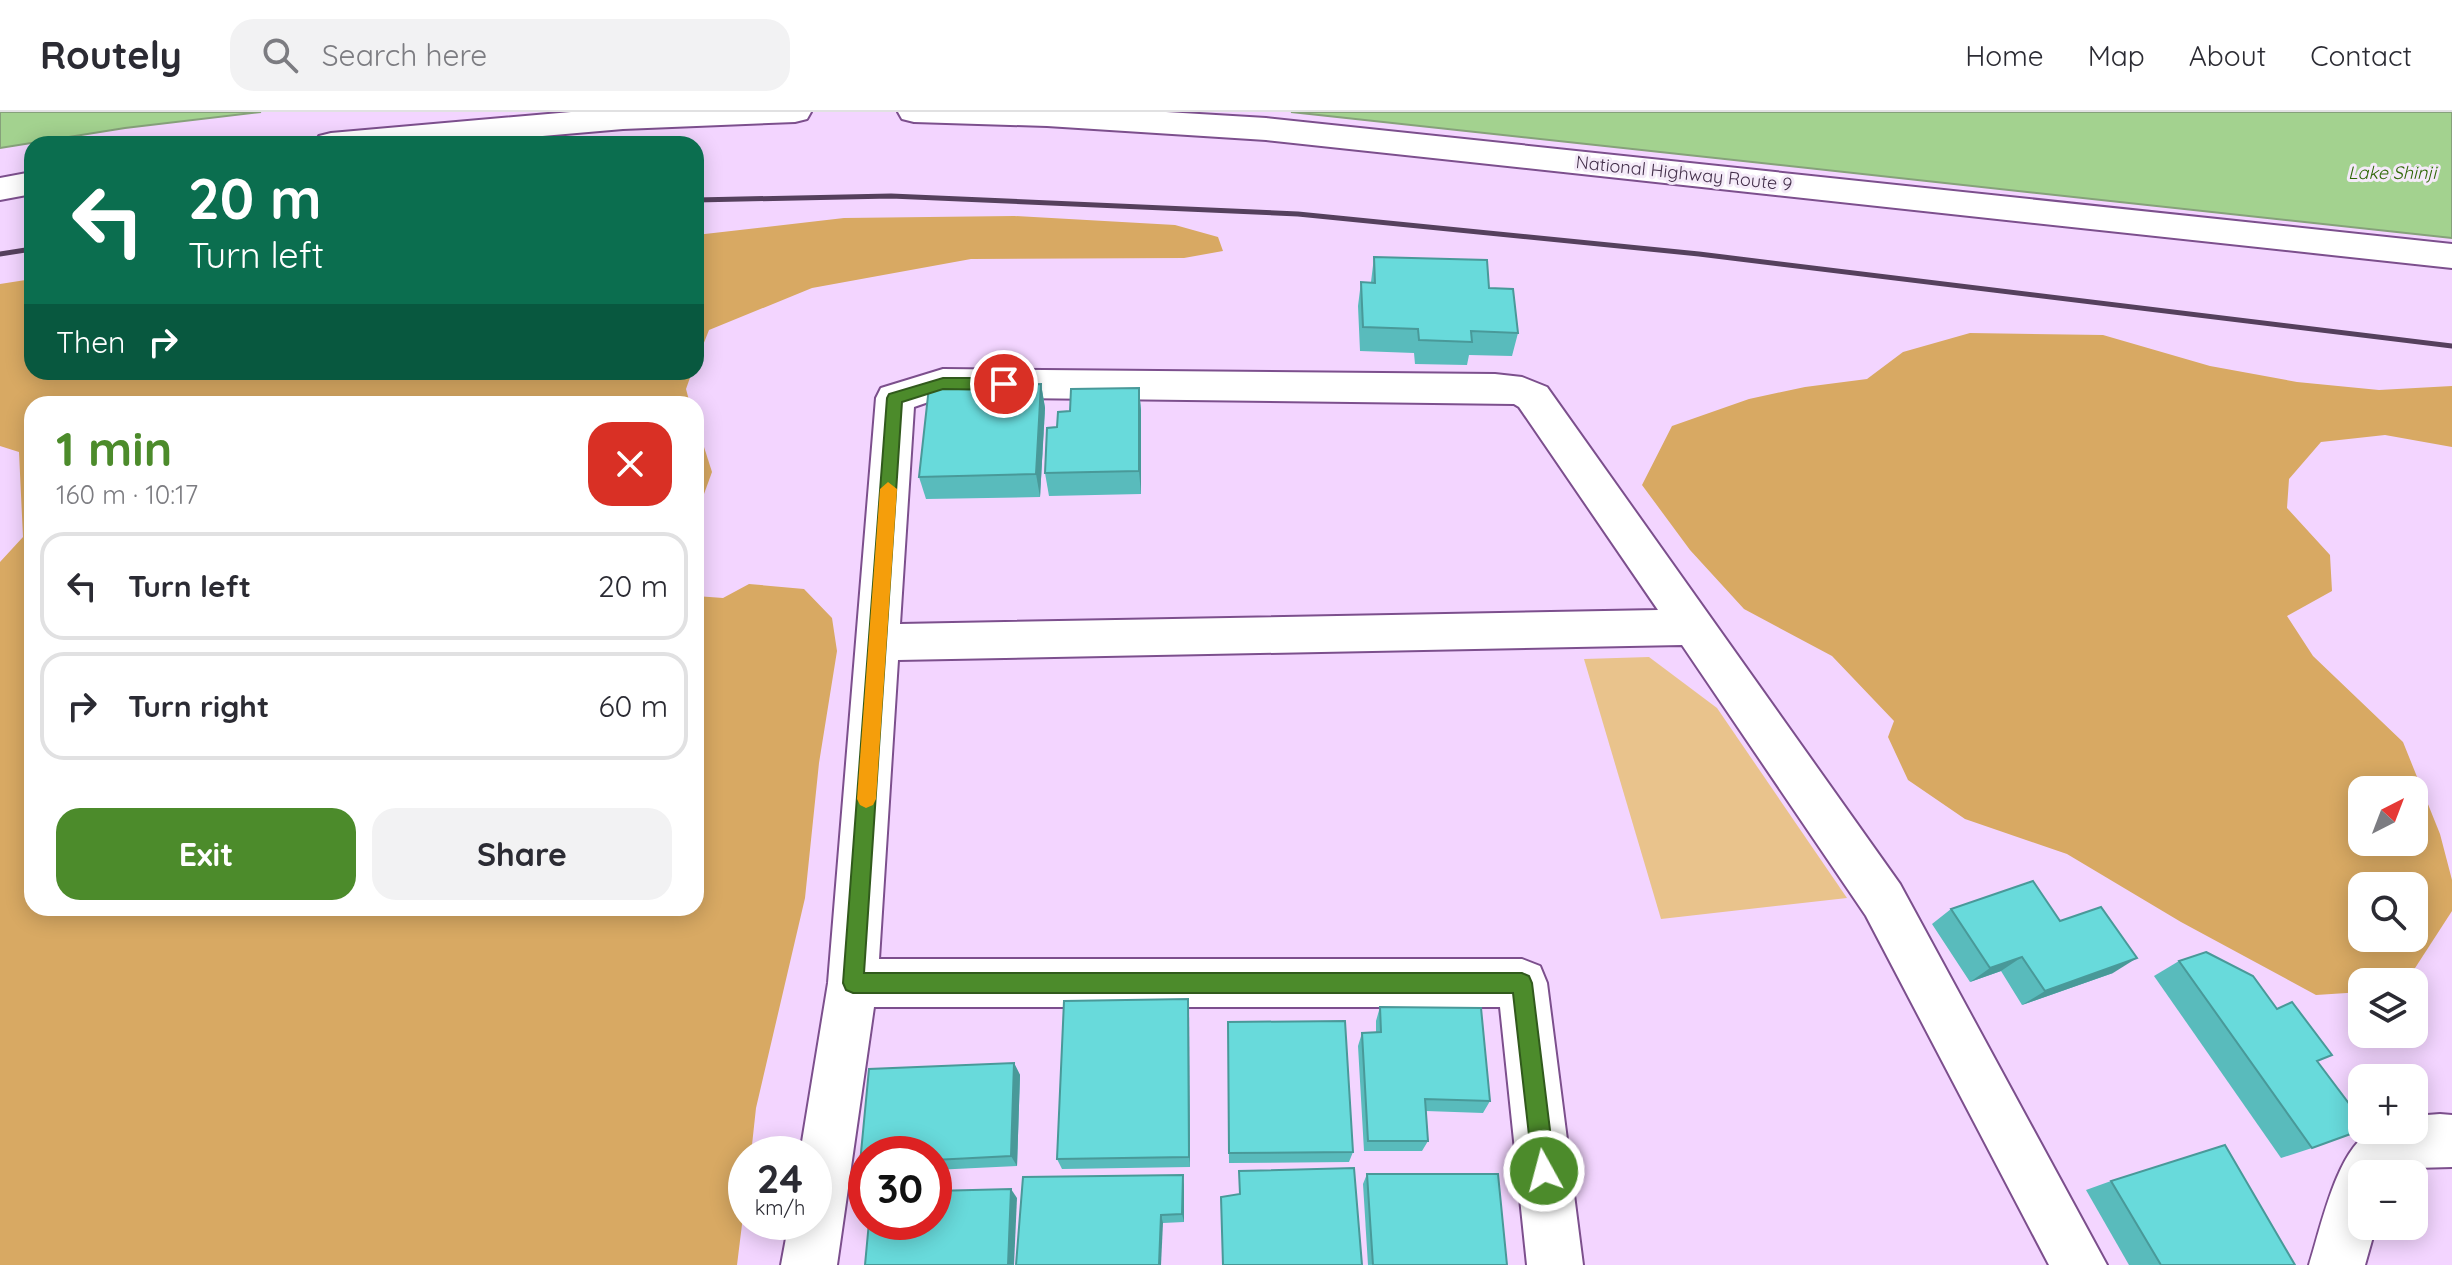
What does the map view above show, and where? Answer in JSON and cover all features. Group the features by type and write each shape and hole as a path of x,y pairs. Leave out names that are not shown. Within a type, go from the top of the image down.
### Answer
{"main road":[{"path":"421,136 623,118 795,112"},
{"name":"National Highway Route 9","path":"914,112 1047,115 1266,129 2452,256"},
{"path":"0,189 24,184"},
{"path":"809,1265 853,983 895,398 943,383 1495,388 1522,391 1533,397 1883,900 2079,1265"},
{"path":"878,642 1693,627"},
{"path":"853,983 1522,983 1555,1265"},
{"path":"2378,1160 2397,1145 2438,1139 2452,1141"},
{"path":"2337,1265 2348,1230"}],"shaded area":[{"path":"1014,216 1175,225 1218,237 1223,251 1184,258 971,259 812,288 709,330 704,343 704,234 844,218"},
{"path":"24,280 24,380 689,380 686,389 688,396 24,396 24,916 704,916 704,597 723,598 749,584 804,589 832,618 837,651 819,763 805,898 756,1108 753,1136 728,1136 728,1240 740,1240 737,1265 0,1265 0,562 23,537 19,452 0,446 0,284"},
{"path":"1970,333 2103,335 2210,366 2297,382 2379,390 2452,386 2452,447 2385,435 2321,442 2289,479 2287,508 2330,555 2332,591 2287,616 2313,656 2403,742 2417,776 2348,776 2348,856 2428,856 2428,804 2440,834 2452,880 2452,911 2428,948 2428,872 2348,872 2348,952 2425,952 2415,968 2348,968 2348,993 2316,995 2181,922 2067,854 1965,819 1908,780 1888,737 1894,721 1832,656 1744,609 1690,550 1642,485 1672,426 1749,399 1805,387 1867,379 1903,352"},
{"path":"704,447 712,472 704,494"},
{"path":"1649,657 1717,708 1847,898 1661,919 1584,659"}],"water":[{"path":"0,112 261,112 75,136 24,136 24,144 0,148"},
{"name":"Lake Shinji","path":"1291,112 2452,112 2452,238"}],"building":[{"path":"1374,257 1487,260 1489,288 1513,289 1518,333 1471,331 1472,342 1419,340 1418,329 1363,327 1361,282 1375,283"},
{"path":"1041,384 1036,474 919,477 929,387"},
{"path":"1139,388 1139,471 1045,473 1047,428 1057,427 1058,412 1070,411 1071,389"},
{"path":"2033,881 2060,921 2101,907 2137,958 2045,991 2022,957 1990,968 1951,909"},
{"path":"2206,952 2253,976 2277,1009 2292,1002 2332,1055 2317,1061 2348,1102 2348,1135 2312,1148 2179,961"},
{"path":"1188,999 1189,1157 1057,1159 1064,1001"},
{"path":"1380,1007 1481,1008 1490,1101 1425,1099 1428,1141 1368,1141 1362,1033 1381,1032"},
{"path":"1345,1021 1353,1152 1229,1153 1228,1022"},
{"path":"1014,1063 1011,1156 952,1159 952,1136 863,1136 869,1069"},
{"path":"2225,1145 2295,1265 2161,1265 2111,1181"},
{"path":"1354,1168 1362,1265 1223,1265 1221,1197 1240,1194 1239,1171"},
{"path":"1367,1174 1498,1174 1507,1265 1373,1265"},
{"path":"1183,1175 1182,1214 1161,1215 1159,1265 1016,1265 1023,1177"},
{"path":"1011,1189 1008,1265 865,1265 867,1240 952,1240 952,1191"}],"railway":[{"path":"704,200 891,196 1298,214 1699,254 2452,346"},
{"path":"0,254 24,250"}],"slow traffic":[{"path":"866,799 888,489"}],"route":[{"path":"1004,384 943,383 895,398 853,983 1522,983 1544,1171"}]}
